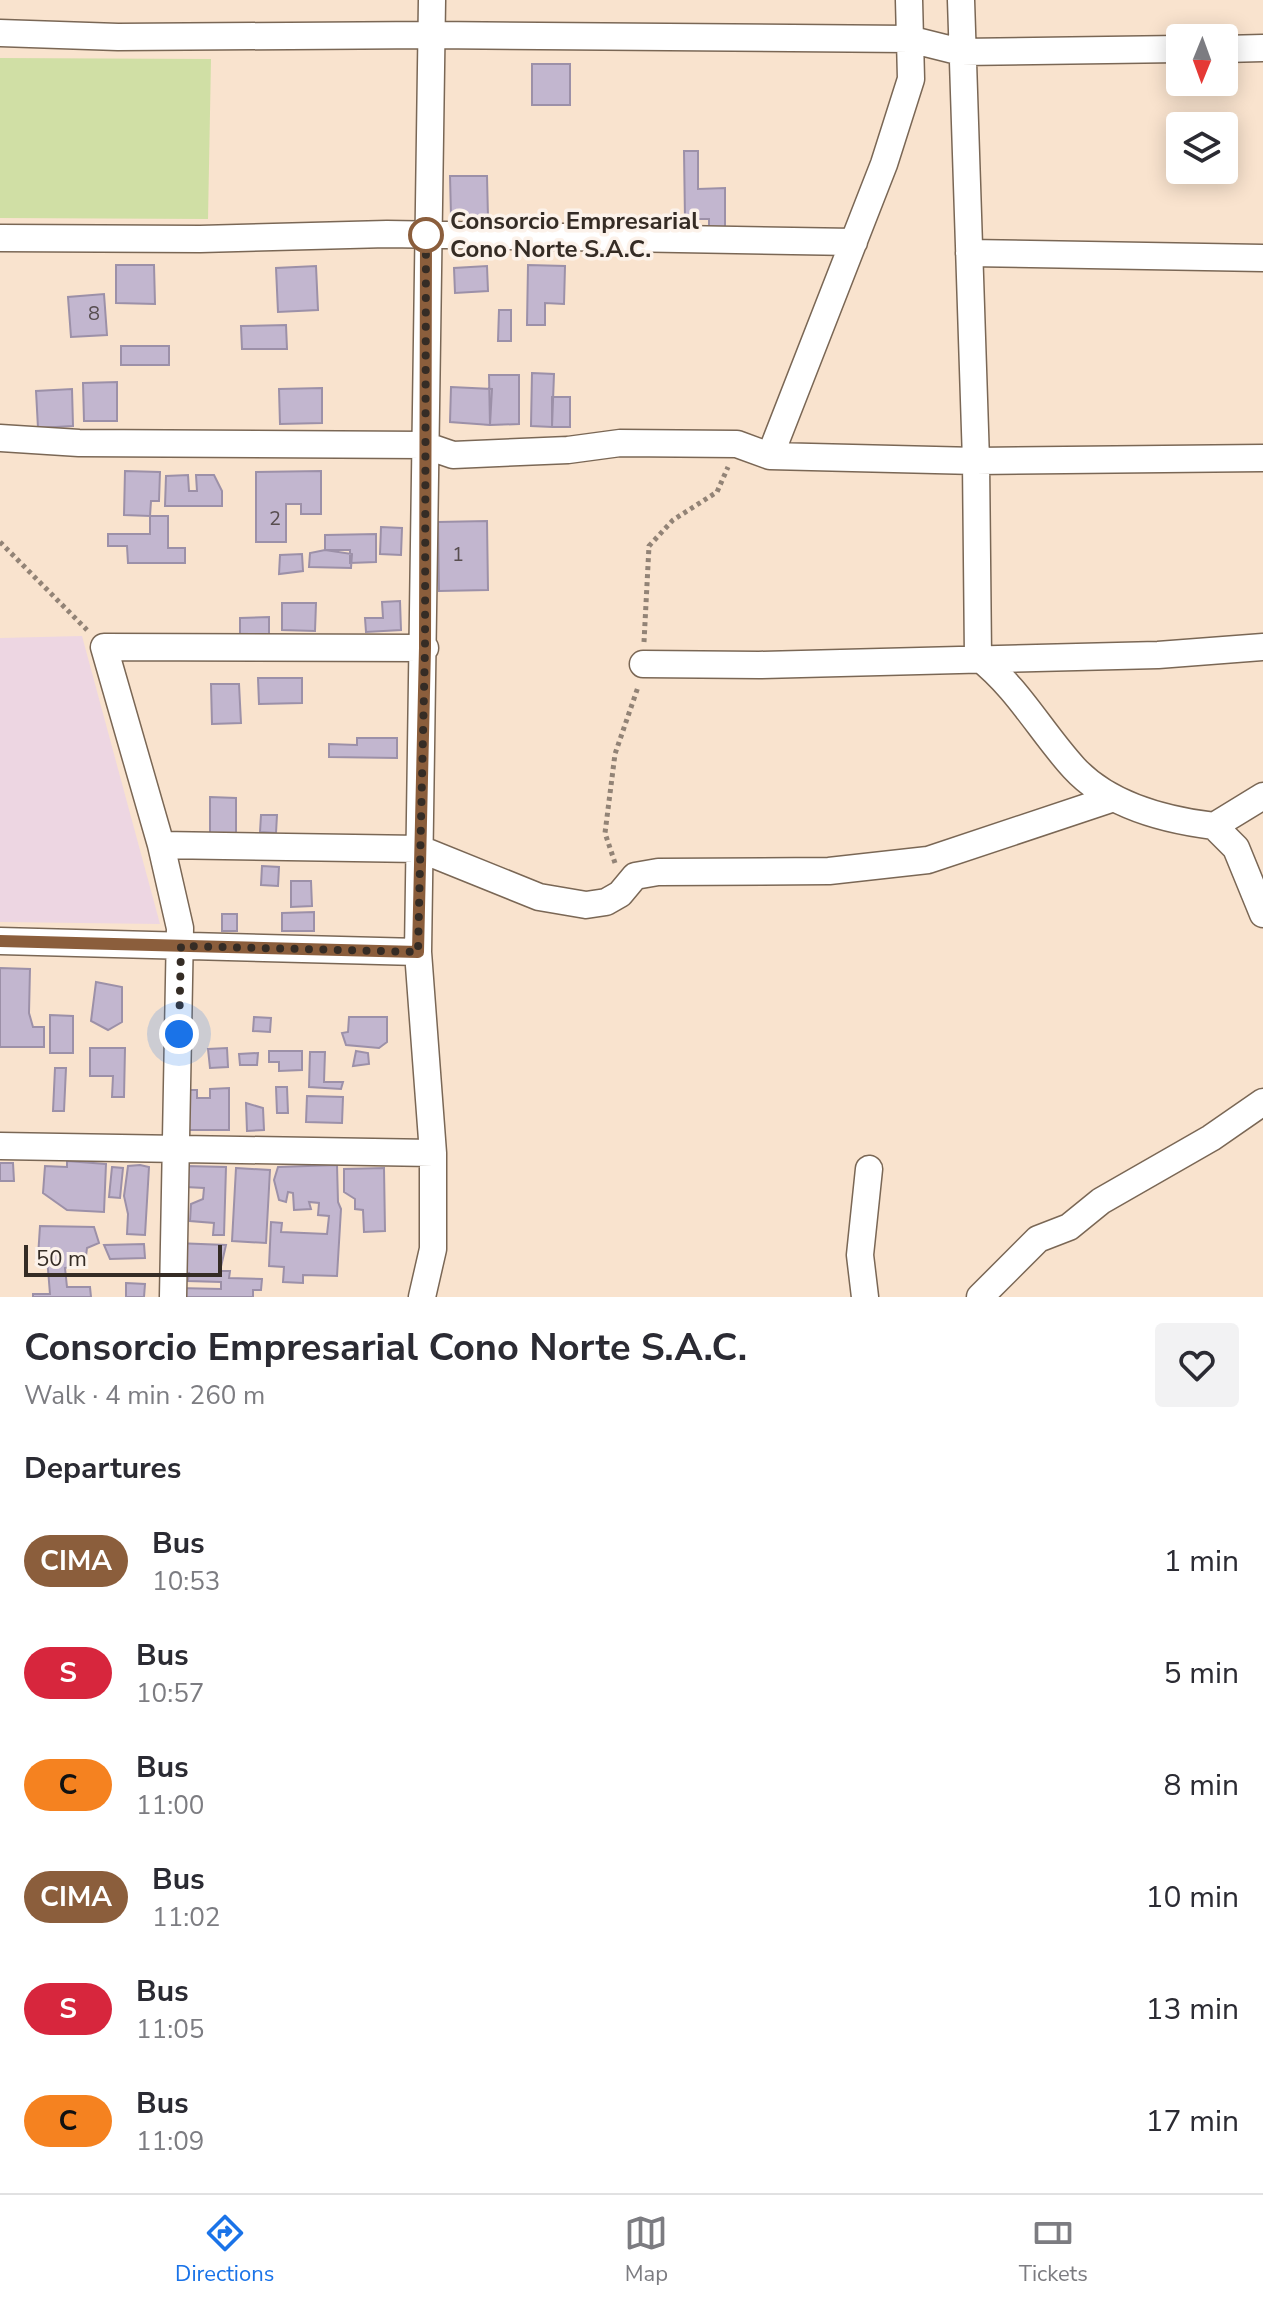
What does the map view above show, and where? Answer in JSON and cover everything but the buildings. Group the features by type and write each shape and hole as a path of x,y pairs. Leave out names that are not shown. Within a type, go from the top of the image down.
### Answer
{"street":[{"path":"422,1297 433,1249 433,1153 418,952 425,648 426,235 432,0"},
{"path":"770,456 884,164 911,79 909,0"},
{"path":"961,0 976,461 978,657"},
{"path":"0,33 118,37 432,35 909,39 961,52 1166,49"},
{"path":"1238,49 1263,48"},
{"path":"0,238 426,235 854,242"},
{"path":"969,253 1263,258"},
{"path":"0,438 79,443 424,445 453,455 568,450 620,443 737,444 770,456 976,461 1263,458"},
{"path":"173,1297 181,946 161,845 104,647 425,648"},
{"path":"643,664 759,665 978,657 1158,655 1263,647"},
{"path":"978,657 1002,676 1076,770 1111,799 1173,819 1214,826 1236,848 1263,914"},
{"path":"1214,826 1263,796"},
{"path":"161,845 420,849 539,897 586,905 606,902 620,894 635,876 658,872 829,871 928,860 1111,799"},
{"path":"0,941 418,952"},
{"path":"980,1297 1038,1239 1069,1227 1101,1201 1211,1138 1263,1102"},
{"path":"0,1146 433,1153"},
{"path":"865,1297 860,1255 869,1169"}],"path":[{"path":"0,542 104,647"}],"shaded area":[{"path":"82,636 160,924 0,922 0,638"}],"green space":[{"path":"0,58 211,59 208,219 0,218"}],"bus line":[{"name":"CIMA","path":"0,941 418,952 425,648 426,235"}],"place":[{"name":"Consorcio Empresarial Cono Norte S.A.C.","path":"426,235"}],"route":[{"path":"179,1034 181,946 418,952 425,648 426,235"}]}
